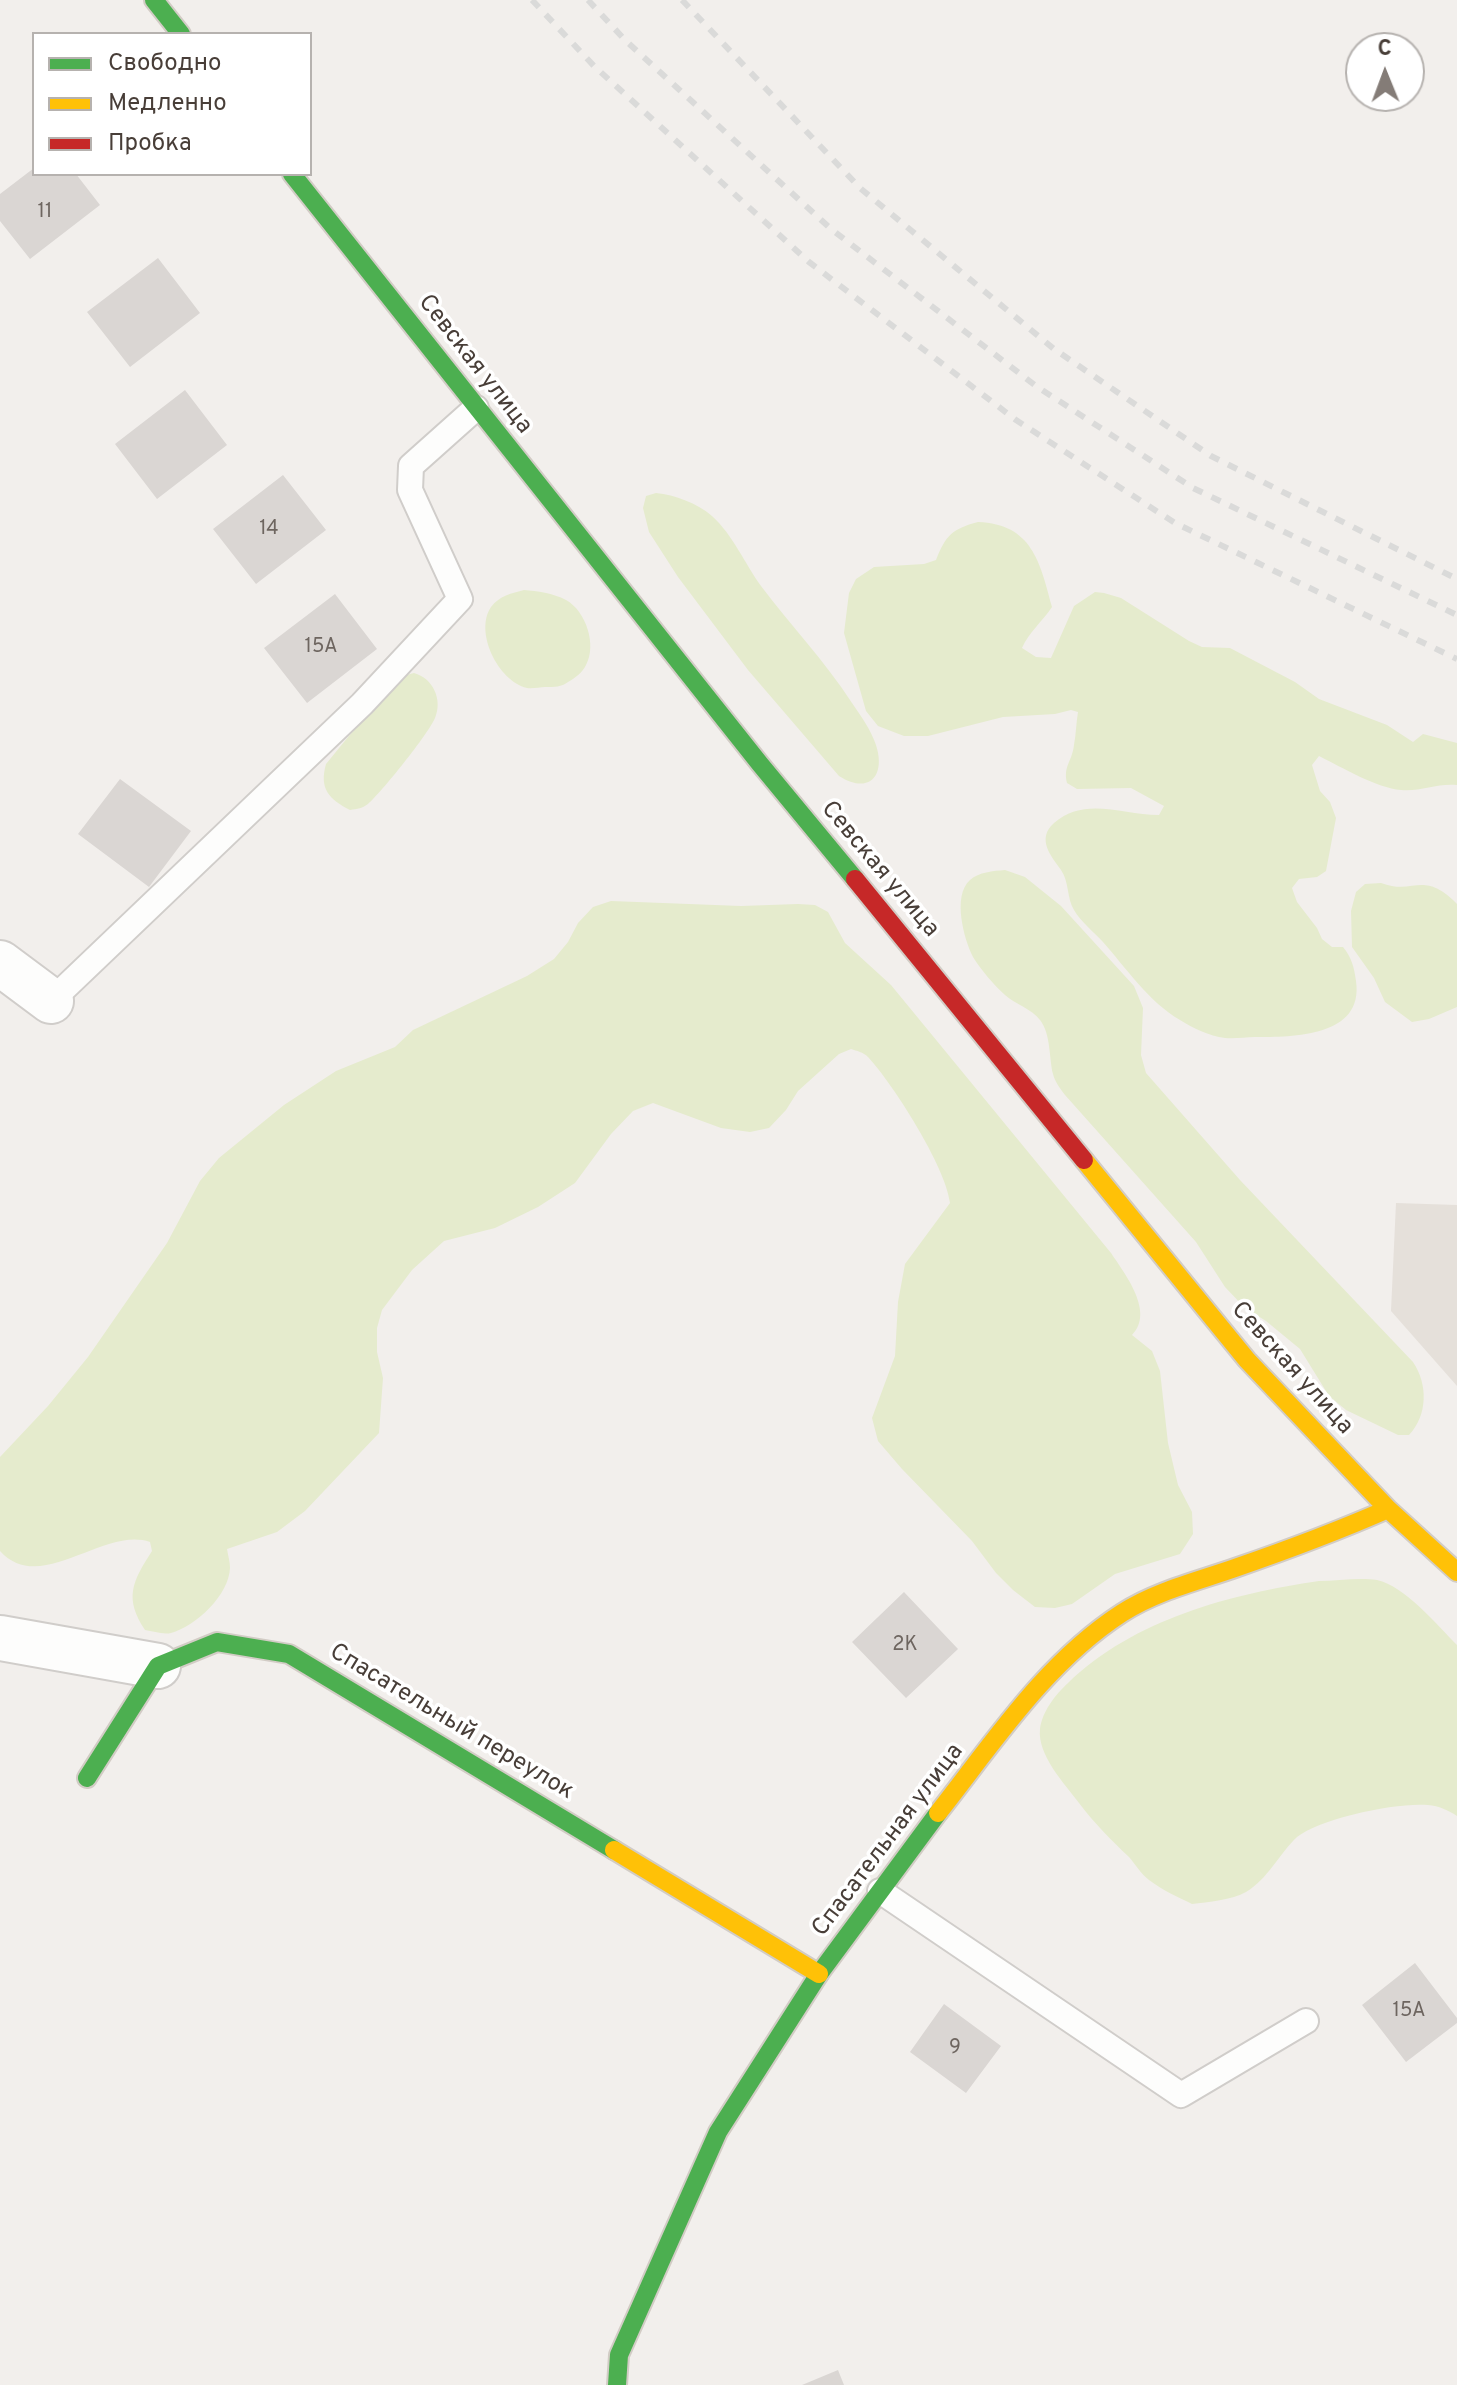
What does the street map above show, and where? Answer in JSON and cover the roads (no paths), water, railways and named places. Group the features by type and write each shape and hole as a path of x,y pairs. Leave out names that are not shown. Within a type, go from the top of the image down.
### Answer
{"street":[{"path":"154,0 179,32"},
{"name":"Севская улица","path":"294,176 760,764 1247,1360 1388,1509 1457,1572"},
{"path":"0,963 51,1001"},
{"name":"Спасательная улица","path":"617,2385 619,2355 718,2132 819,1974 925,1829 1038,1685 1087,1638 1125,1611 1169,1591 1320,1539 1388,1509"},
{"path":"0,1638 158,1666 87,1778"},
{"name":"Спасательный переулок","path":"158,1666 217,1642 289,1654 819,1974"}],"lane":[{"path":"51,1001 362,704 460,599 410,490 411,466 476,408"},
{"path":"880,1891 1181,2095 1306,2021"}],"railway":[{"path":"532,0 594,66 809,262 1016,420 1175,523 1457,659"},
{"path":"588,0 625,40 831,229 1036,386 1193,488 1457,615"},
{"path":"682,0 860,188 1054,349 1211,456 1457,579"}]}
